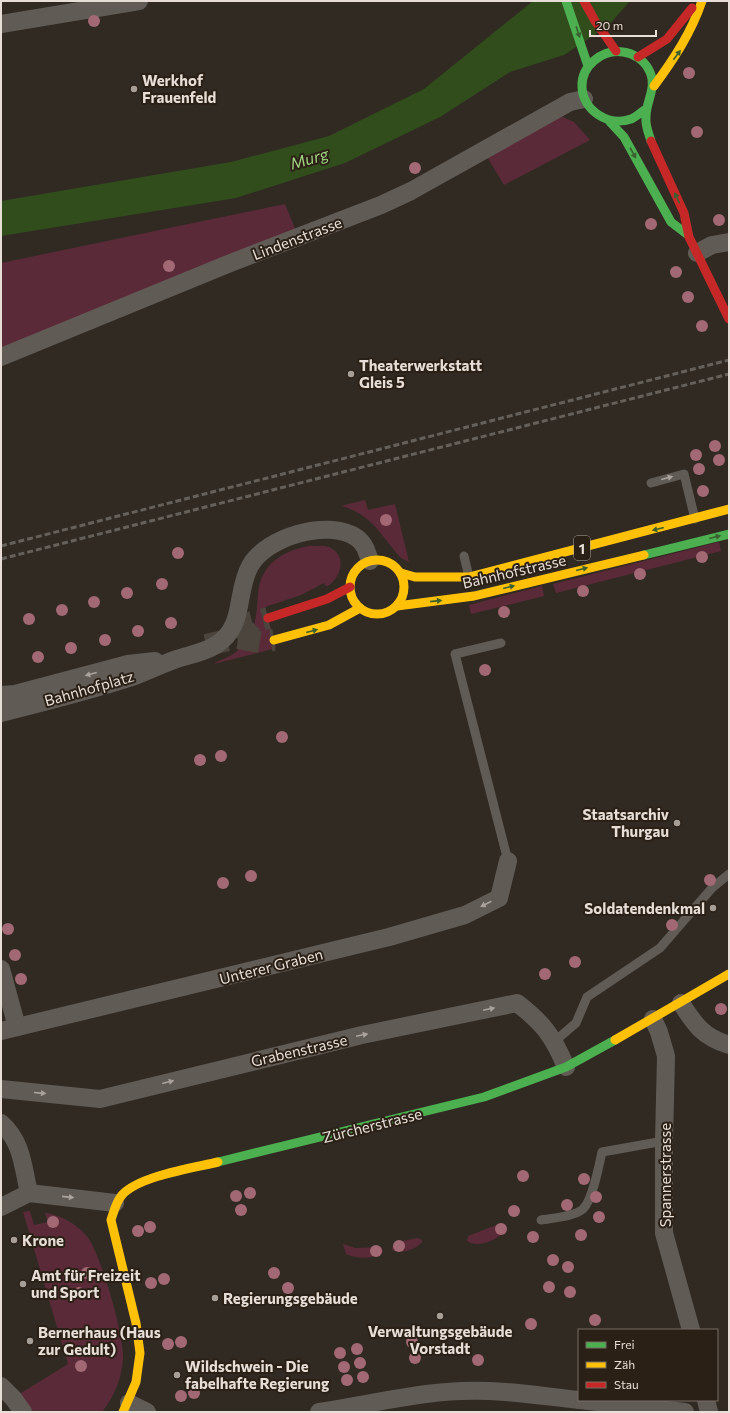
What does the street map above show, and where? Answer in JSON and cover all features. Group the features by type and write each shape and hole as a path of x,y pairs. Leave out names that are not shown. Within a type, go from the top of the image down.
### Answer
{"main road":[{"path":"566,1 588,62 583,79 584,99 590,109 598,116 610,122 624,137 671,222 688,235"},
{"path":"584,1 614,48 638,57 649,69 654,86"},
{"path":"638,57 668,39 687,13 699,1"},
{"path":"610,122 630,120 639,116 646,109 651,99 654,86 682,49 696,21 702,1"},
{"path":"588,62 614,48"},
{"path":"646,109 646,122 653,147 687,220 688,235 729,319"},
{"name":"Bahnhofstrasse","path":"401,573 415,577 469,577 695,520 729,509"},
{"name":"Bahnhofstrasse","path":"397,606 474,596 729,534"},
{"path":"370,561 392,564 401,573 404,582 402,599 397,606 391,611 375,614 360,608 352,595 350,587 355,571 370,561"},
{"path":"268,618 327,599 350,587"},
{"path":"274,640 315,631 350,615 360,608"},
{"name":"Zürcherstrasse","path":"116,1203 126,1190 149,1179 484,1098 566,1066 653,1019 729,974"},
{"path":"116,1203 111,1220 112,1227 138,1326 140,1346 139,1374 126,1407"}],"street":[{"path":"1,24 139,1"},
{"name":"Lindenstrasse","path":"1,357 228,264 381,205 411,191 570,102 584,99"},
{"path":"697,253 712,245 729,242"},
{"name":"Bahnhofplatz","path":"1,713 133,677 176,659 206,650 217,644 228,635 239,611 244,582 250,566 259,553 279,540 302,533 339,530 358,539 365,547 370,561"},
{"name":"Bahnhofplatz","path":"1,695 15,694 128,664 176,659"},
{"name":"Unterer Graben","path":"9,1029 389,937 465,915 499,898 508,860"},
{"path":"1,969 9,1029"},
{"path":"681,1003 698,1028 713,1040 729,1045"},
{"name":"Grabenstrasse","path":"1,1089 100,1098 362,1035 517,1004 536,1018 555,1041 566,1066"},
{"name":"Spannerstrasse","path":"653,1019 660,1032 666,1056 664,1233 691,1329"},
{"path":"1,1123 11,1132 20,1153 29,1193"},
{"path":"1,1207 29,1193 116,1203"},
{"path":"1,1386 13,1398 23,1412"},
{"path":"319,1412 395,1406 427,1394 462,1391 524,1392 578,1400"},
{"path":"589,1401 685,1412"},
{"path":"706,1401 709,1412"},
{"path":"126,1407 147,1412"}],"lane":[{"path":"651,483 684,474 695,520"},
{"path":"464,556 469,577"},
{"path":"501,643 455,654 508,860"},
{"path":"555,1041 576,1023 587,997 660,948 712,888 729,874"},
{"path":"541,1220 565,1216 583,1209 588,1201 602,1152 664,1141"}],"shaded area":[{"path":"563,117 574,122 590,140 504,185 486,155 551,119"},
{"path":"285,204 299,238 1,357 1,263"},
{"path":"365,500 368,510 395,504 409,562 401,558 375,527 361,514 341,506"},
{"path":"719,542 721,551 556,593 553,584"},
{"path":"310,546 329,547 339,556 339,572 333,582 328,586 324,583 301,595 265,607 276,648 214,664 217,661 230,656 236,651 251,633 256,618 260,583 263,574 268,567 275,560 291,551"},
{"path":"542,586 544,596 471,614 469,605"},
{"path":"30,1211 34,1225 48,1222 45,1213 63,1218 75,1225 89,1239 100,1263 116,1316 120,1333 123,1359 117,1387 102,1412 23,1412 13,1398 68,1364 23,1212"},
{"path":"499,1224 507,1227 495,1239 489,1242 477,1244 467,1241 468,1236"},
{"path":"418,1238 422,1240 422,1242 412,1249 400,1252 392,1250 393,1245 397,1242"},
{"path":"343,1244 355,1248 381,1247 383,1251 382,1254 373,1257 355,1257 346,1254"}],"water":[{"name":"Murg","path":"533,1 630,1 608,26 564,55 510,72 440,117 345,163 236,198 1,236 1,201 231,162 329,136 424,89"}],"tunnel":[{"path":"237,638 252,622 268,618"},
{"path":"206,645 237,638 260,642 274,640"}],"railway":[{"path":"1,546 729,360"},
{"path":"1,559 729,374"}],"traffic: fast":[{"path":"566,1 588,66"},
{"path":"646,109 633,118 623,121 606,119 592,110 583,96 582,87 585,72 594,60 608,53 623,52 638,58 649,70 652,88 646,111 646,120 651,141"},
{"path":"610,122 624,137 671,222 688,235"},
{"path":"644,555 729,534"},
{"path":"218,1162 484,1097 566,1067 615,1040"}],"traffic: slow":[{"path":"654,86 668,66 693,24 702,1"},
{"path":"401,573 415,577 469,577 729,509"},
{"path":"397,606 474,596 644,555"},
{"path":"377,560 387,562 396,568 402,577 404,587 402,597 396,606 387,612 377,614 367,612 358,606 352,597 350,587 352,577 358,568 367,562 377,560"},
{"path":"274,640 329,625 360,608"},
{"path":"615,1040 729,974"},
{"path":"123,1412 136,1382 140,1353 136,1323 111,1220 115,1207 122,1195 130,1188 141,1183 181,1170 218,1162"}],"traffic: jam":[{"path":"584,1 595,21 616,51"},
{"path":"638,57 667,39 692,8"},
{"path":"651,141 684,213 689,237 729,319"},
{"path":"268,618 327,599 350,587"}],"place":[{"name":"Werkhof Frauenfeld","path":"134,89"},
{"name":"Theaterwerkstatt Gleis 5","path":"351,374"},
{"name":"Staatsarchiv Thurgau","path":"677,823"},
{"name":"Soldatendenkmal","path":"713,908"},
{"name":"Krone","path":"14,1240"},
{"name":"Amt für Freizeit und Sport","path":"23,1284"},
{"name":"Regierungsgebäude","path":"215,1298"},
{"name":"Verwaltungsgebäude Vorstadt","path":"440,1316"},
{"name":"Bernerhaus (Haus zur Gedult)","path":"30,1341"},
{"name":"Wildschwein - Die fabelhafte Regierung","path":"177,1375"}]}
